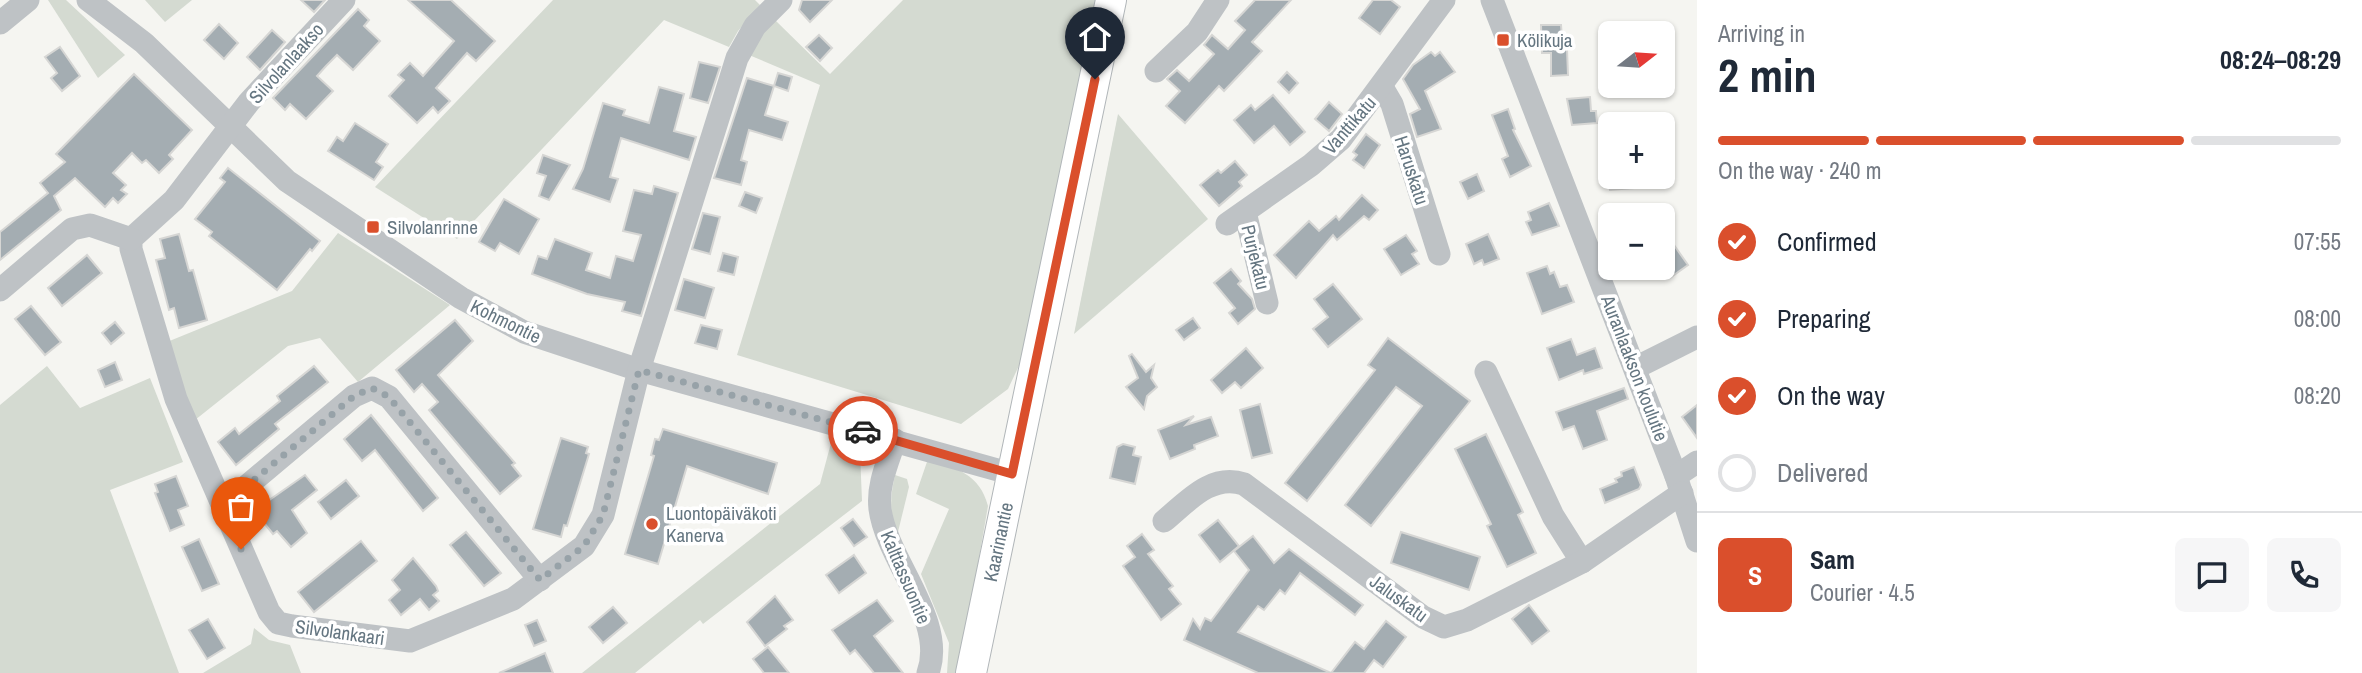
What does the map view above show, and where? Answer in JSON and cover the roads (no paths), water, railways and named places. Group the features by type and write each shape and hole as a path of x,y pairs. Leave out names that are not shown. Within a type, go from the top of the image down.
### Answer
{"main road":[{"name":"Kaarinantie","path":"971,673 1111,0"}],"street":[{"path":"0,23 28,0"},
{"name":"Kohmontie","path":"88,0 144,43 230,129 306,195 471,304 524,332 639,370 1012,474"},
{"name":"Silvolanlaakso","path":"230,129 249,103 344,0"},
{"path":"639,370 737,58 755,26 781,0"},
{"path":"1156,71 1196,32 1218,0"},
{"name":"Vanttikatu","path":"1236,218 1326,154 1382,87 1444,0"},
{"name":"Auranlaakson koulutie","path":"1492,0 1636,368 1697,541"},
{"name":"Haruskatu","path":"1382,87 1392,104 1439,254"},
{"path":"0,290 72,229 89,225 131,239 174,200 230,129"},
{"name":"Purjekatu","path":"1236,218 1267,303"},
{"name":"Silvolankaari","path":"131,239 133,262 164,366 261,595 278,623 410,640 513,598 540,580 584,546 603,515 639,370"},
{"path":"1636,368 1697,337"},
{"path":"1486,372 1553,516 1582,562"},
{"path":"223,506 354,396 372,388 389,397 540,580"},
{"name":"Kalttassuontie","path":"895,440 883,478 880,509 889,539 927,624 931,642 928,673"},
{"name":"Jaluskatu","path":"1164,521 1210,486 1227,481 1244,484 1423,617 1444,627 1467,621 1582,562 1679,485 1697,462"}],"place":[{"name":"Kölikuja","path":"1503,40"},
{"name":"Silvolanrinne","path":"373,227"},
{"name":"Luontopäiväkoti Kanerva","path":"652,524"}]}
